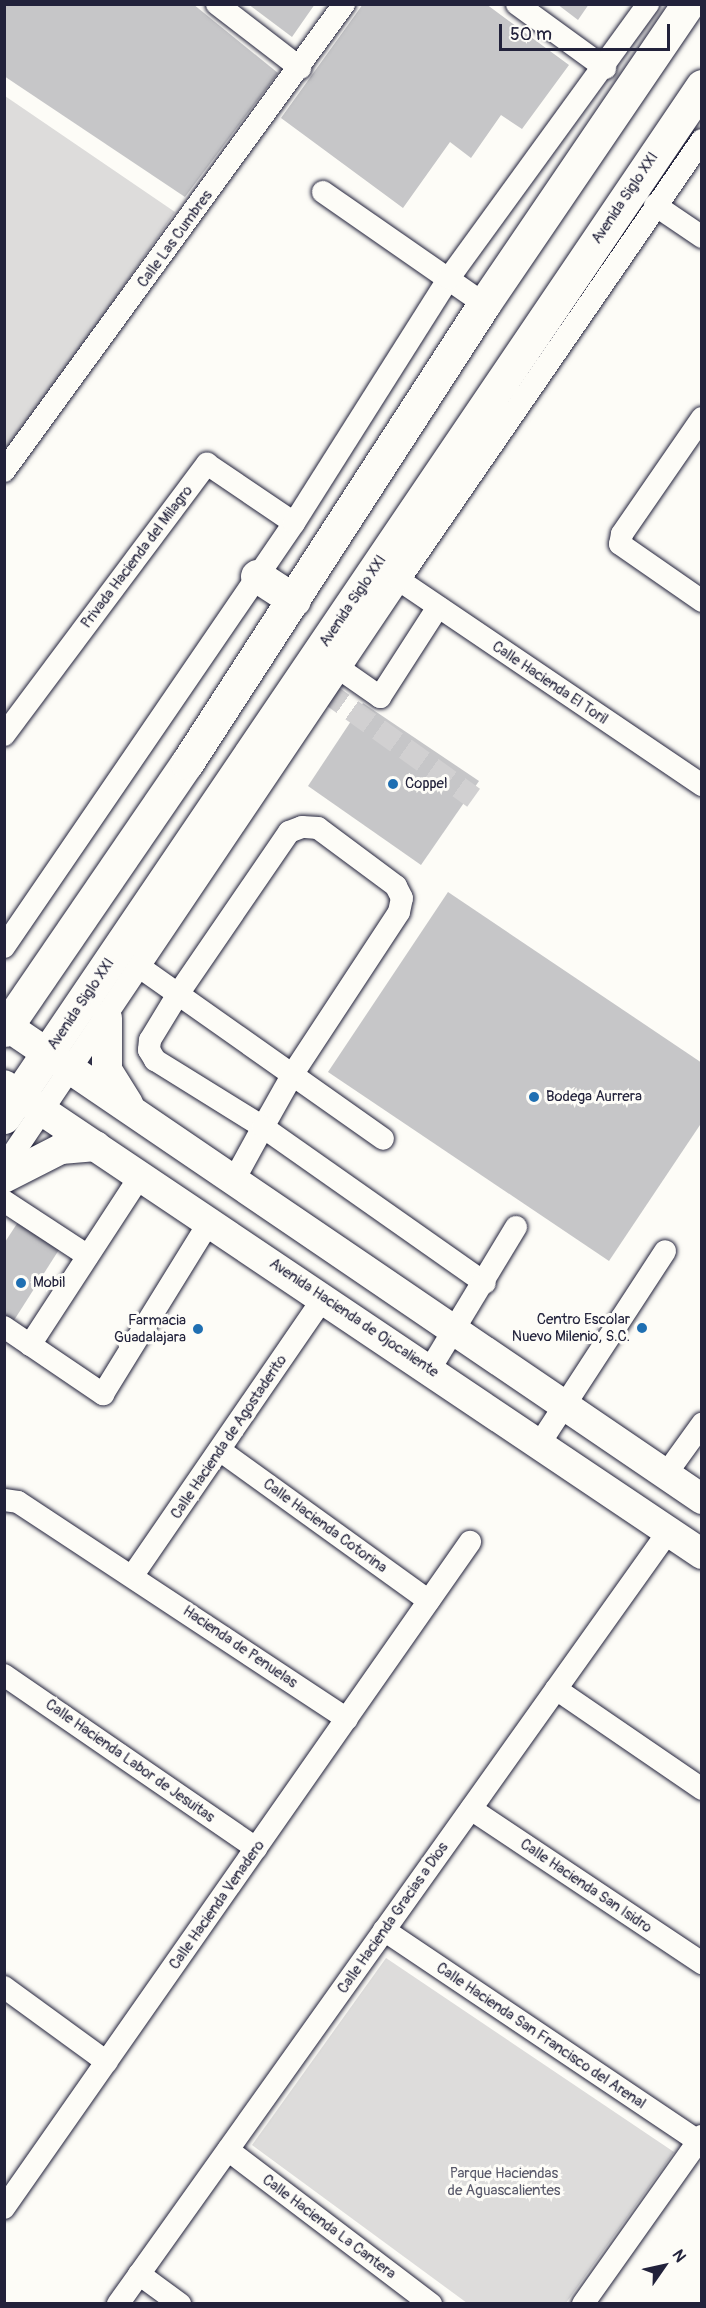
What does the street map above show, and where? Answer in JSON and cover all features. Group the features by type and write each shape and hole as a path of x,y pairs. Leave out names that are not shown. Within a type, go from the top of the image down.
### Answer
{"highway":[{"path":"6,1028 294,600 484,304 688,4"},
{"name":"Avenida Siglo XXI","path":"18,1102 59,1062 702,86"},
{"path":"257,576 294,600"}],"main road":[{"path":"107,1018 107,1070 137,1116"},
{"path":"6,1028 234,1180 702,1499"},
{"name":"Avenida Hacienda de Ojocaliente","path":"18,1102 96,1146 210,1221 702,1554"},
{"path":"4,1178 61,1149 96,1146"}],"street":[{"path":"217,4 300,68"},
{"name":"Calle Las Cumbres","path":"4,471 300,68 344,4"},
{"path":"516,4 605,68"},
{"path":"4,947 294,523 449,278 605,68 648,4"},
{"name":"Avenida Siglo XXI","path":"59,1062 107,1018 399,580 655,205 702,140"},
{"path":"323,192 484,304"},
{"path":"655,205 702,237"},
{"path":"702,418 622,534 620,544 702,601"},
{"name":"Privada Hacienda del Milagro","path":"4,735 207,464 294,523"},
{"name":"Calle Hacienda El Toril","path":"399,580 702,785"},
{"path":"340,669 380,697 438,607"},
{"path":"234,1180 263,1127 294,1072 399,912 402,898 396,886 318,828 302,827 289,832 178,994 150,1040 148,1050 155,1060 263,1127 485,1283"},
{"path":"141,968 294,1072 384,1138"},
{"name":"Avenida Siglo XXI","path":"4,1167 18,1102"},
{"path":"30,1345 141,1176"},
{"path":"4,1201 88,1256"},
{"path":"4,1327 103,1394 210,1221"},
{"path":"430,1369 456,1332 516,1227"},
{"path":"540,1443 665,1251"},
{"name":"Calle Hacienda de Agostaderito","path":"133,1575 221,1451 324,1297"},
{"path":"666,1474 702,1424"},
{"name":"Calle Hacienda Cotorina","path":"221,1451 429,1601"},
{"name":"Hacienda de Penuelas","path":"4,1500 18,1502 133,1575 347,1719"},
{"name":"Calle Hacienda Gracias a Dios","path":"118,2304 669,1532"},
{"name":"Calle Hacienda Venadero","path":"9,2192 107,2062 470,1542"},
{"name":"Calle Hacienda Labor de Jesuitas","path":"4,1675 256,1848"},
{"path":"556,1689 702,1789"},
{"name":"Calle Hacienda San Isidro","path":"471,1809 702,1963"},
{"name":"Calle Hacienda San Francisco del Arenal","path":"384,1930 700,2139"},
{"path":"4,1988 107,2062"},
{"path":"583,2304 700,2139"},
{"name":"Calle Hacienda La Cantera","path":"228,2150 431,2304"},
{"path":"139,2274 180,2304"}],"green space":[{"path":"5,96 175,212 5,458"},
{"name":"Parque Haciendas de Aguascalientes","path":"386,1958 674,2152 566,2303 467,2303 252,2145"}],"building":[{"path":"4,4 193,4 278,73 185,197 4,76"},
{"path":"248,4 315,4 292,37"},
{"path":"363,4 486,4 569,65 522,129 501,115 471,158 450,142 403,208 281,118"},
{"path":"557,4 589,4 578,20"},
{"name":"Coppel","path":"363,703 479,781 421,865 308,786"},
{"name":"Bodega Aurrera","path":"448,892 702,1063 702,1122 609,1261 328,1072"},
{"name":"Mobil","path":"22,1216 62,1245 11,1325 5,1321 5,1242"}],"tunnel":[{"path":"325,691 474,798"}],"place":[{"name":"Coppel","path":"393,784"},
{"name":"Bodega Aurrera","path":"534,1097"},
{"name":"Mobil","path":"21,1283"},
{"name":"Centro Escolar Nuevo Milenio, S.C.","path":"642,1328"},
{"name":"Farmacia Guadalajara","path":"198,1329"}]}
